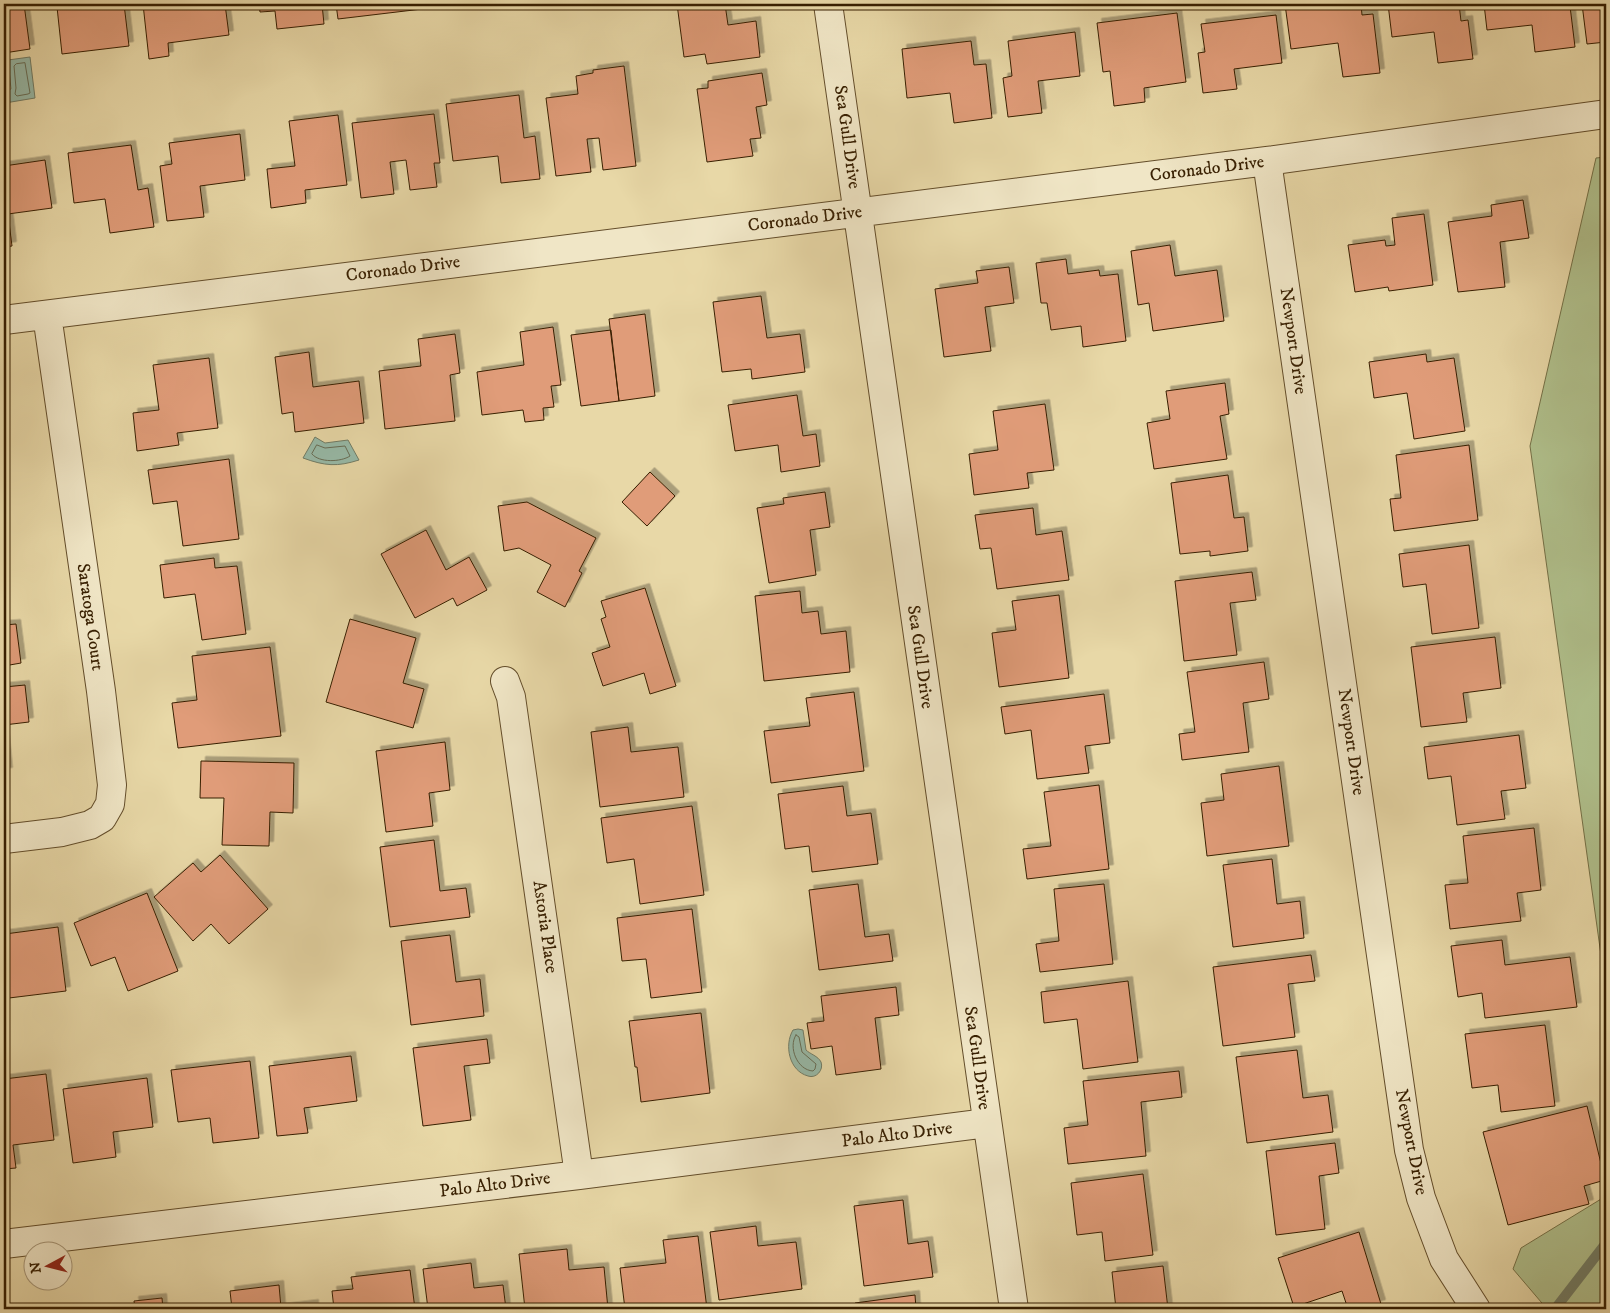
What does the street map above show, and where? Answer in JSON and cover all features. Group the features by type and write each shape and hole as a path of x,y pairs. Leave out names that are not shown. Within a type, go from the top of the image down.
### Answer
{"street":[{"name":"Sea Gull Drive","path":"828,4 1014,1309"},
{"name":"Coronado Drive","path":"4,320 1268,161 1606,114"},
{"name":"Newport Drive","path":"1268,161 1408,1150 1420,1198 1444,1259 1476,1309"},
{"name":"Saratoga Court","path":"4,839 62,832 90,825 102,818 110,804 112,785 101,691 47,315"},
{"name":"Astoria Place","path":"505,681 511,697 579,1175"},
{"name":"Palo Alto Drive","path":"4,1244 579,1175 986,1123"}],"green space":[{"path":"1606,157 1606,991 1530,446 1596,158"},
{"path":"1606,1196 1606,1309 1547,1309 1513,1269 1521,1248"}],"water":[{"path":"30,57 35,98 5,103 4,91 11,89 8,60"},
{"path":"315,437 325,443 348,440 359,460 331,465 303,458"},
{"path":"793,1030 803,1030 806,1050 818,1058 822,1065 820,1071 811,1077 796,1069 790,1057 790,1036"}],"building":[{"path":"24,4 30,49 4,53 4,5"},
{"path":"42,4 124,4 129,46 62,54 57,7 43,9"},
{"path":"143,4 225,4 229,35 168,43 169,56 149,59"},
{"path":"259,4 322,4 324,24 277,29 275,11 260,12"},
{"path":"336,4 422,4 422,9 338,19"},
{"path":"677,4 725,4 728,25 756,21 760,57 707,64 705,54 684,57"},
{"path":"1285,4 1361,4 1362,15 1373,14 1380,73 1343,77 1338,43 1291,49"},
{"path":"1388,4 1459,4 1461,21 1468,20 1473,59 1438,63 1434,32 1392,37"},
{"path":"1484,4 1556,4 1557,8 1570,6 1575,47 1535,52 1532,25 1487,30"},
{"path":"1582,4 1606,4 1606,42 1587,44"},
{"path":"1177,13 1186,82 1144,88 1145,102 1114,106 1110,71 1103,72 1097,23"},
{"path":"1276,15 1282,63 1234,69 1237,89 1203,93 1198,53 1205,52 1201,24"},
{"path":"1075,32 1080,76 1038,81 1042,113 1008,117 1003,78 1012,76 1008,41"},
{"path":"971,41 974,65 986,64 992,118 954,123 950,93 907,98 902,49"},
{"path":"624,66 636,166 603,170 599,138 587,139 591,172 556,176 546,98 578,94 576,76 593,73 593,70"},
{"path":"762,73 767,105 756,107 761,138 750,139 753,156 707,162 697,89 708,88 708,81"},
{"path":"519,95 524,138 535,136 540,179 501,183 498,156 453,161 446,104"},
{"path":"434,114 440,163 434,163 437,187 410,190 406,160 390,162 394,194 361,198 352,123"},
{"path":"338,115 347,185 305,190 306,203 271,208 267,169 295,166 289,121"},
{"path":"240,134 245,180 200,186 204,217 167,221 160,166 172,164 169,143"},
{"path":"131,145 138,190 148,188 154,227 110,233 105,199 74,203 68,153"},
{"path":"45,160 52,208 8,214 12,246 4,247 4,166"},
{"path":"1523,200 1529,238 1500,242 1505,287 1458,292 1448,222 1492,216 1491,205"},
{"path":"1424,214 1433,285 1389,291 1388,287 1355,292 1348,245 1385,240 1386,246 1395,245 1392,218"},
{"path":"1170,245 1175,276 1217,270 1224,321 1153,331 1149,303 1138,305 1131,251"},
{"path":"1066,259 1068,274 1099,270 1100,276 1118,274 1126,341 1083,347 1081,326 1051,330 1047,303 1041,303 1036,263"},
{"path":"1009,267 1014,303 985,307 991,351 944,357 935,289 978,283 976,271"},
{"path":"761,296 767,338 800,334 805,372 752,379 751,369 722,372 713,302"},
{"path":"645,314 655,396 619,401 609,319"},
{"path":"553,327 561,385 551,386 554,407 543,408 544,420 525,422 523,410 482,415 477,372 524,365 520,332"},
{"path":"611,330 619,401 581,406 571,335"},
{"path":"455,334 460,373 450,375 455,421 385,429 379,371 421,366 418,339"},
{"path":"309,352 313,387 359,381 364,423 295,432 293,412 282,414 275,357"},
{"path":"1426,354 1427,362 1454,358 1465,431 1414,439 1407,393 1374,398 1369,362"},
{"path":"209,358 218,428 177,433 179,445 137,451 133,413 159,410 153,365"},
{"path":"1225,383 1229,414 1220,416 1227,459 1154,469 1147,423 1170,419 1166,391"},
{"path":"797,395 803,436 816,434 820,466 781,472 778,445 735,451 728,405"},
{"path":"1045,404 1054,470 1027,473 1029,488 974,495 969,454 998,450 993,411"},
{"path":"1469,445 1478,520 1394,531 1390,499 1401,498 1396,455"},
{"path":"229,459 239,539 183,546 177,501 153,504 148,470"},
{"path":"650,472 675,496 647,526 622,502"},
{"path":"1228,475 1234,518 1244,517 1248,551 1210,556 1210,551 1180,554 1171,483"},
{"path":"825,492 830,527 810,530 816,575 769,583 757,508 784,504 783,498"},
{"path":"527,502 596,538 579,571 582,573 565,607 537,592 551,565 519,548 504,551 498,506"},
{"path":"1033,508 1036,535 1062,531 1069,580 997,589 991,548 980,549 975,515"},
{"path":"426,530 446,570 469,557 487,590 457,606 453,598 415,618 381,554"},
{"path":"1469,545 1479,628 1432,634 1426,584 1403,587 1399,554"},
{"path":"214,558 215,568 237,566 246,634 202,640 195,594 164,598 160,565"},
{"path":"1252,572 1256,600 1230,603 1237,655 1184,661 1175,581"},
{"path":"645,588 676,686 650,694 644,673 603,686 592,653 610,647 601,619 606,617 601,601"},
{"path":"800,591 802,613 818,611 821,634 846,631 850,672 764,681 755,596"},
{"path":"1059,595 1069,678 999,687 992,633 1016,630 1012,601"},
{"path":"350,619 416,638 403,683 424,689 413,728 326,702"},
{"path":"16,624 21,663 4,666 4,625"},
{"path":"1495,637 1501,688 1463,693 1467,722 1421,727 1411,647"},
{"path":"270,647 281,736 178,748 172,703 197,700 192,656"},
{"path":"1264,662 1269,699 1243,703 1249,752 1182,760 1179,734 1195,732 1187,672"},
{"path":"25,685 29,722 4,725 4,687"},
{"path":"854,692 864,771 771,783 764,731 810,726 806,698"},
{"path":"1104,694 1110,743 1085,746 1089,773 1037,779 1031,730 1005,734 1001,707"},
{"path":"628,727 631,752 678,747 684,797 600,807 591,732"},
{"path":"4,732 8,772 4,772"},
{"path":"1519,735 1526,788 1501,791 1505,819 1457,825 1451,776 1428,779 1424,747"},
{"path":"445,742 450,790 429,793 433,826 386,832 376,751"},
{"path":"201,761 294,763 293,813 270,812 269,846 222,845 224,798 200,798"},
{"path":"1279,766 1289,846 1207,856 1201,803 1224,800 1221,774"},
{"path":"1099,785 1109,869 1027,879 1023,849 1051,846 1044,792"},
{"path":"843,786 847,816 871,813 878,864 812,872 809,846 785,849 778,794"},
{"path":"692,806 704,895 640,904 634,859 607,863 601,818"},
{"path":"1534,828 1541,890 1517,893 1521,921 1450,929 1445,885 1468,883 1463,836"},
{"path":"434,840 440,891 466,888 470,917 390,927 380,847"},
{"path":"220,855 268,909 229,944 211,924 193,941 154,897 193,863 201,872"},
{"path":"1272,859 1277,904 1300,901 1304,938 1233,947 1223,865"},
{"path":"858,884 865,937 889,934 893,961 819,970 809,890"},
{"path":"1104,884 1113,964 1040,972 1036,944 1059,941 1054,889"},
{"path":"147,893 178,971 128,991 115,957 91,966 74,923"},
{"path":"692,909 702,992 651,998 646,959 622,961 617,918"},
{"path":"4,927 5,934 58,927 66,991 9,998 6,975 4,975"},
{"path":"450,935 456,982 480,979 484,1016 411,1025 401,941"},
{"path":"1502,940 1505,965 1570,957 1577,1007 1485,1018 1482,993 1458,997 1451,946"},
{"path":"1311,955 1315,981 1288,984 1295,1037 1223,1046 1213,967"},
{"path":"1128,981 1138,1062 1083,1069 1077,1019 1044,1023 1041,992"},
{"path":"896,987 899,1015 875,1018 881,1069 836,1075 832,1046 811,1049 807,1023 824,1021 821,996"},
{"path":"701,1013 710,1093 641,1102 629,1021"},
{"path":"1545,1025 1555,1106 1501,1112 1498,1085 1472,1088 1465,1034"},
{"path":"487,1039 490,1063 464,1066 471,1120 423,1126 413,1048"},
{"path":"1297,1050 1303,1098 1328,1095 1333,1132 1247,1143 1236,1057"},
{"path":"351,1056 357,1101 304,1108 308,1133 277,1136 269,1066"},
{"path":"250,1061 259,1138 213,1143 210,1118 178,1122 171,1070"},
{"path":"1179,1071 1182,1097 1141,1102 1146,1156 1068,1164 1064,1128 1088,1125 1083,1081"},
{"path":"46,1074 54,1140 13,1145 16,1168 4,1169 4,1079"},
{"path":"147,1078 153,1127 113,1132 116,1157 73,1163 63,1089"},
{"path":"1587,1106 1605,1180 1584,1186 1589,1204 1508,1225 1483,1132"},
{"path":"1335,1143 1339,1173 1319,1176 1325,1229 1276,1235 1266,1151"},
{"path":"1143,1174 1153,1255 1105,1261 1102,1232 1077,1235 1071,1183"},
{"path":"903,1200 908,1244 928,1241 933,1277 864,1286 854,1206"},
{"path":"756,1226 758,1246 796,1242 802,1289 719,1300 710,1232"},
{"path":"1359,1232 1381,1304 1364,1309 1348,1309 1342,1291 1294,1307 1278,1258"},
{"path":"698,1236 707,1309 625,1309 620,1268 666,1263 663,1240"},
{"path":"567,1249 569,1270 604,1267 608,1309 525,1309 519,1254"},
{"path":"471,1263 474,1288 503,1285 506,1309 428,1309 423,1269"},
{"path":"1163,1266 1168,1309 1116,1309 1112,1272"},
{"path":"410,1270 415,1309 334,1309 332,1291 353,1289 351,1277"},
{"path":"279,1285 281,1308 314,1304 314,1309 232,1309 230,1291"},
{"path":"915,1295 916,1309 856,1309 855,1303"},
{"path":"162,1298 163,1309 135,1309 134,1301"}],"waterway":[{"path":"1555,1309 1606,1243"}]}
